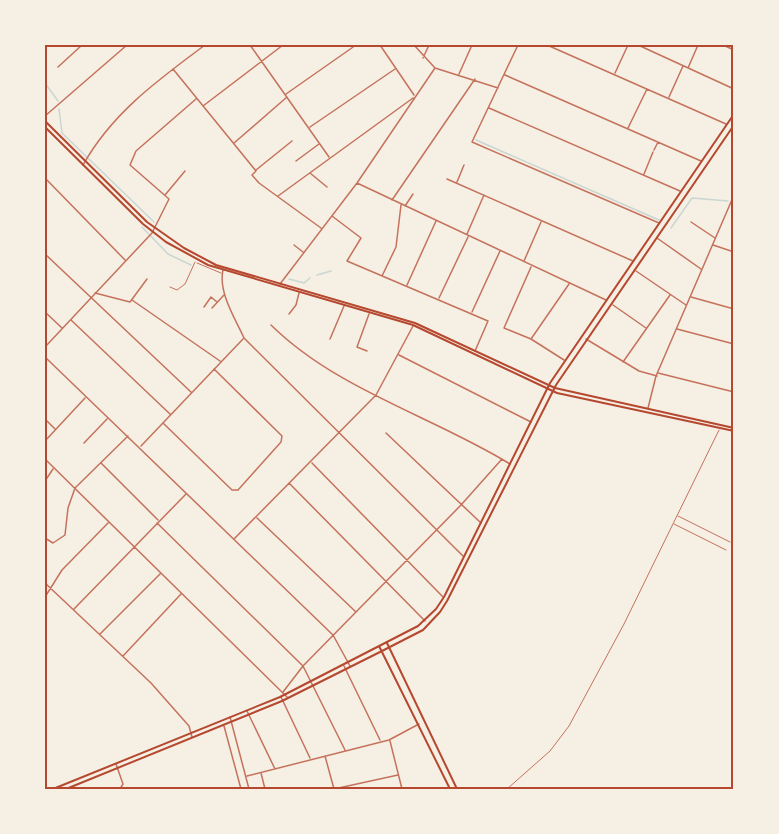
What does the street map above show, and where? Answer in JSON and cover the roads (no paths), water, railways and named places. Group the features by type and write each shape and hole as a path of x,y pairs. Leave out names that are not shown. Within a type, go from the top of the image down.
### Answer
{"main road":[{"path":"53,789 280,697 425,621 444,597 548,388 734,114"},
{"path":"45,121 152,232 188,254 223,271 280,284 414,324 548,388"},
{"path":"66,789 288,698 423,630 441,612 554,390 586,339 734,124"},
{"path":"45,127 155,226 184,248 223,271"},
{"path":"654,232 658,237"},
{"path":"300,290 370,311"},
{"path":"414,324 554,390 734,429"},
{"path":"536,413 542,416"},
{"path":"387,642 457,789"},
{"path":"380,646 450,789"}],"street":[{"path":"58,67 82,45"},
{"path":"45,116 127,45"},
{"path":"84,163 114,120 172,69 205,45"},
{"path":"250,45 330,158"},
{"path":"202,107 283,45"},
{"path":"286,94 356,45"},
{"path":"380,45 415,96"},
{"path":"414,45 423,58 435,68 498,88"},
{"path":"423,58 429,45"},
{"path":"459,74 472,45"},
{"path":"518,45 472,142 659,224"},
{"path":"547,45 727,124"},
{"path":"615,74 628,45"},
{"path":"638,45 734,89"},
{"path":"688,68 698,45"},
{"path":"723,45 734,50"},
{"path":"668,98 683,66"},
{"path":"280,284 357,183 435,68"},
{"path":"172,69 256,171"},
{"path":"309,128 396,69"},
{"path":"504,74 702,162"},
{"path":"392,200 475,79"},
{"path":"628,129 647,88"},
{"path":"278,196 415,96"},
{"path":"233,143 288,97"},
{"path":"45,347 152,232 169,199 130,165 136,151 196,99"},
{"path":"488,107 681,192"},
{"path":"292,141 252,175 259,183 321,229"},
{"path":"644,175 658,142"},
{"path":"296,161 320,144"},
{"path":"456,183 464,165"},
{"path":"165,196 185,171"},
{"path":"310,172 327,188"},
{"path":"45,178 125,261"},
{"path":"447,179 634,261"},
{"path":"357,183 607,300"},
{"path":"405,206 413,194"},
{"path":"439,298 484,195"},
{"path":"647,410 657,375 715,239 733,203 734,195"},
{"path":"382,276 396,247 401,204"},
{"path":"331,215 361,238 347,260 488,321 475,352"},
{"path":"407,285 436,220"},
{"path":"524,261 542,221"},
{"path":"691,222 715,239"},
{"path":"658,237 702,270"},
{"path":"294,245 304,252"},
{"path":"713,245 734,252"},
{"path":"471,314 500,250"},
{"path":"45,254 191,392"},
{"path":"188,254 195,262 223,271 225,294 244,338 464,557"},
{"path":"170,287 177,290 185,284 195,262"},
{"path":"532,266 504,328 531,339 565,361"},
{"path":"634,270 687,306"},
{"path":"95,293 129,303 147,279"},
{"path":"531,339 569,283"},
{"path":"288,314 296,305 300,290"},
{"path":"212,308 225,294"},
{"path":"623,362 670,295"},
{"path":"204,307 210,297 217,302"},
{"path":"691,297 734,309"},
{"path":"132,300 220,362"},
{"path":"611,303 647,328"},
{"path":"330,339 344,305"},
{"path":"367,351 357,347 370,311"},
{"path":"45,312 62,328"},
{"path":"71,319 170,415"},
{"path":"234,539 376,395 414,324"},
{"path":"270,325 301,351 376,395 510,464"},
{"path":"676,329 734,344"},
{"path":"140,448 244,338"},
{"path":"586,339 639,371 734,392"},
{"path":"398,354 531,422"},
{"path":"45,357 333,635 351,666"},
{"path":"163,423 232,490 238,490 281,442 282,436 214,369"},
{"path":"45,441 86,397"},
{"path":"84,443 108,418"},
{"path":"45,419 56,430"},
{"path":"507,789 550,751 569,726 674,524 721,426"},
{"path":"386,433 481,523"},
{"path":"45,538 53,543 65,535 68,508 75,488 128,436"},
{"path":"45,459 288,698"},
{"path":"284,694 303,666 461,505 502,459"},
{"path":"311,462 444,597"},
{"path":"100,463 303,666 345,750"},
{"path":"45,481 54,468"},
{"path":"289,483 425,621"},
{"path":"74,610 186,494"},
{"path":"678,516 730,542"},
{"path":"256,517 356,612"},
{"path":"45,597 62,570 109,522"},
{"path":"674,524 726,550"},
{"path":"100,634 161,573"},
{"path":"45,583 158,692 191,732 193,738"},
{"path":"123,656 182,593"},
{"path":"343,664 380,741"},
{"path":"280,697 310,759"},
{"path":"246,710 275,769"},
{"path":"230,716 249,789"},
{"path":"247,776 389,740 420,724"},
{"path":"223,725 241,789"},
{"path":"389,740 402,789"},
{"path":"325,755 334,789 398,775"},
{"path":"116,763 123,784 120,789"},
{"path":"261,772 265,789"}],"waterway":[{"path":"45,83 58,101"},
{"path":"59,109 62,133 154,222"},
{"path":"476,140 659,220"},
{"path":"671,228 692,198 728,201"},
{"path":"142,227 168,254 191,265"},
{"path":"317,275 331,271"},
{"path":"289,279 304,283 310,278"}]}
